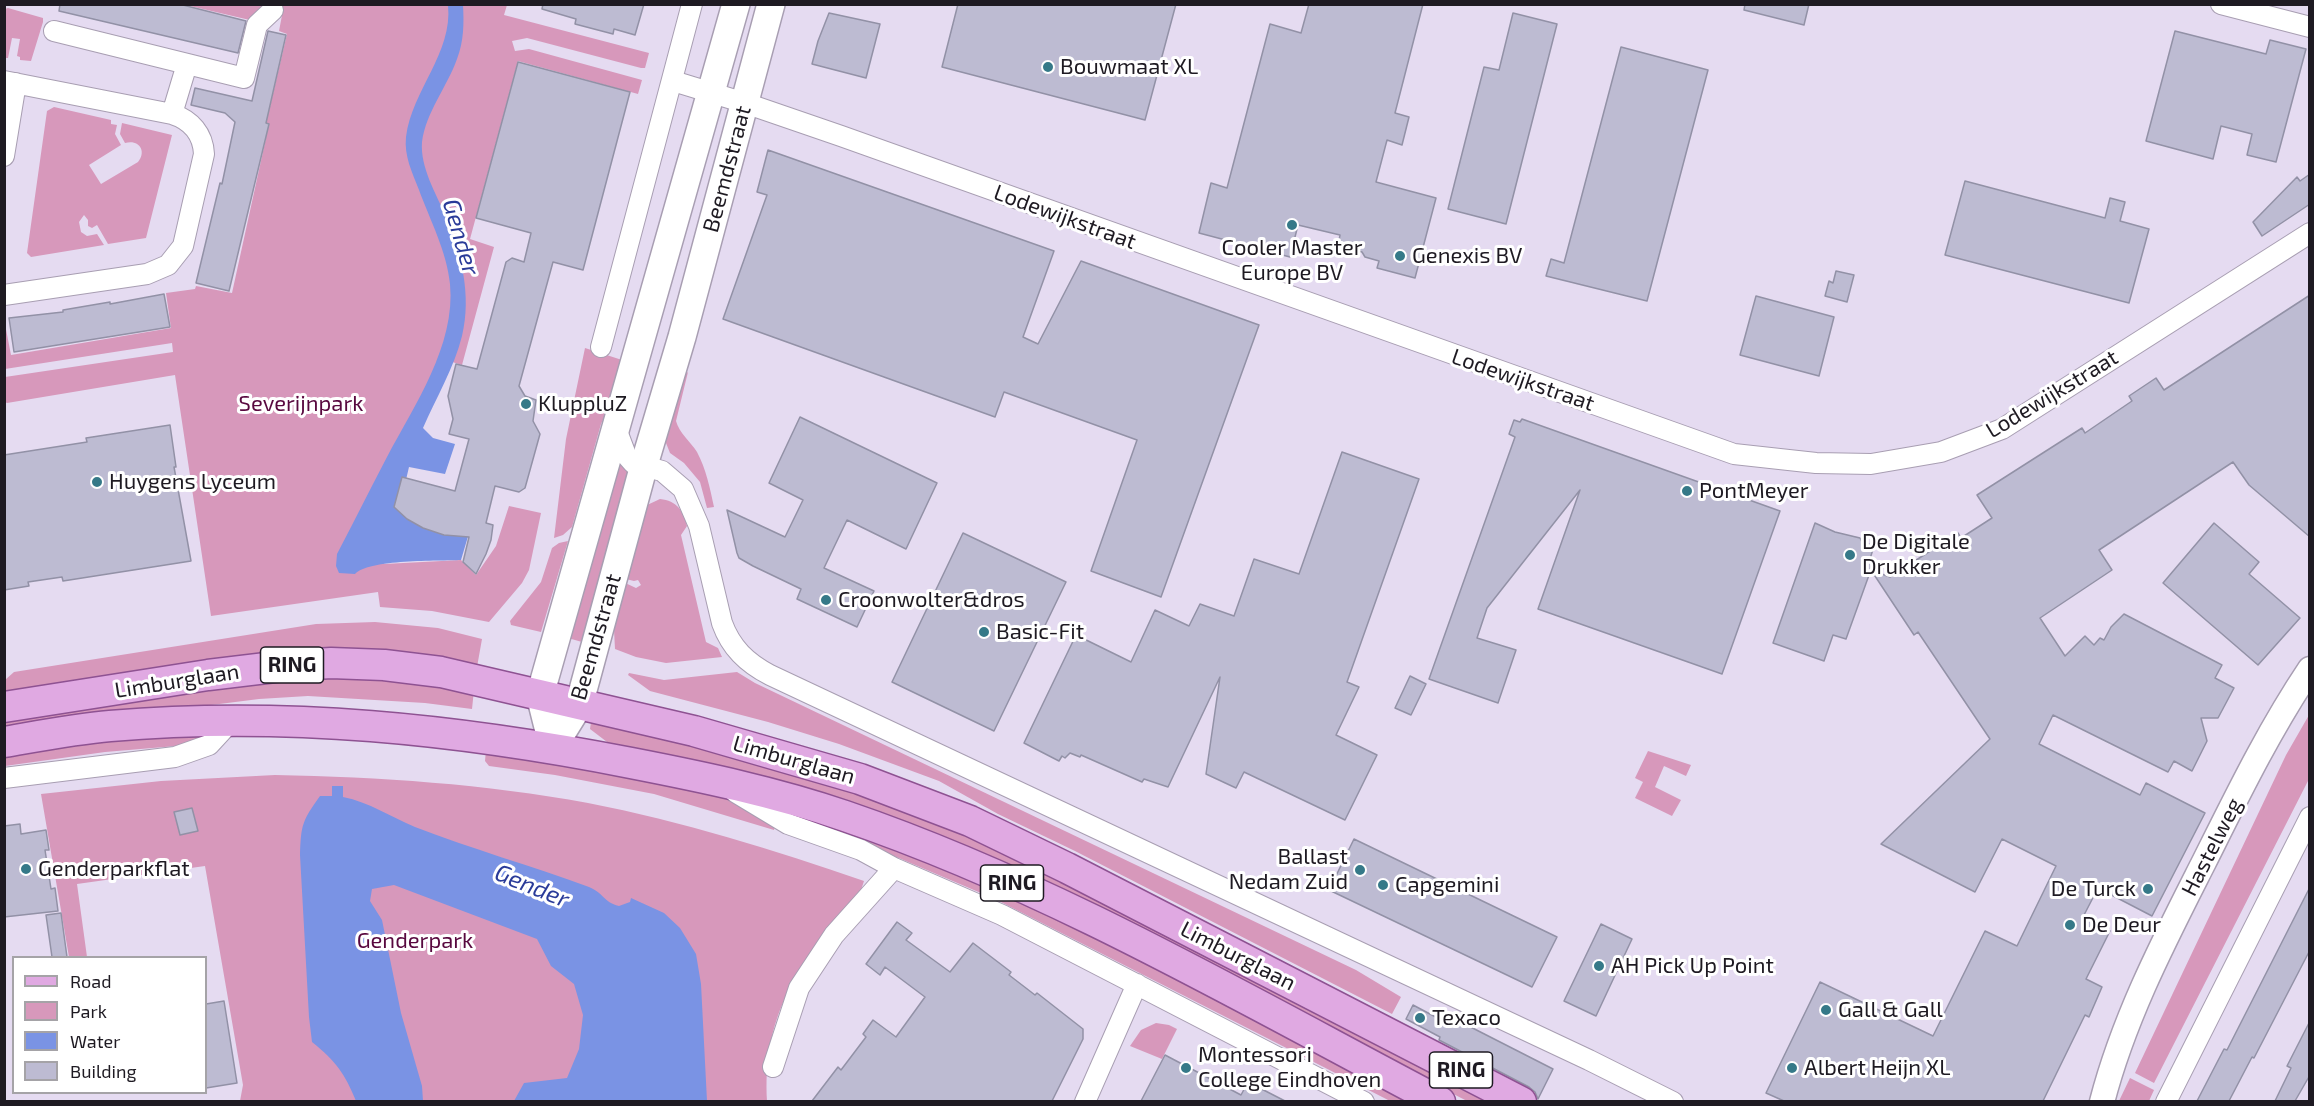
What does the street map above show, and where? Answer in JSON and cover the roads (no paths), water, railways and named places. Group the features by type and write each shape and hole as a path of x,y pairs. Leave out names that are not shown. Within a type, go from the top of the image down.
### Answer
{"main road":[{"name":"Beemdstraat","path":"553,747 540,695 735,4"},
{"name":"Beemdstraat","path":"553,747 579,705 644,465 682,337 771,4"},
{"name":"Limburglaan","path":"4,707 219,674 331,663 384,665 441,672 694,731 860,779 970,821 1067,868 1521,1101"},
{"name":"Limburglaan","path":"4,742 107,726 233,719 362,723 553,747 714,779 843,815 952,857 1052,900 1440,1101"}],"street":[{"path":"601,347 692,4"},
{"path":"2222,4 2310,27"},
{"path":"54,31 244,78 257,26 273,10"},
{"path":"172,114 187,64"},
{"name":"Beemdstraat","path":"673,81 711,92"},
{"path":"4,156 10,82 172,114 186,120 196,130 204,145 204,154 183,246 173,261 160,270 147,274 4,295"},
{"name":"Lodewijkstraat","path":"711,92 1734,454 1816,463 1871,464 1941,452 2002,429 2310,233"},
{"path":"615,426 626,455 633,463 662,471 683,489 699,526 716,605 728,638 737,651 759,669 1561,1046 1673,1101"},
{"name":"Hastelweg","path":"2102,1101 2112,1065 2140,992 2268,736 2310,669"},
{"name":"Limburglaan","path":"4,778 175,757 209,745 233,719"},
{"name":"Limburglaan","path":"714,779 788,824 861,850 894,868 1002,915 1364,1101"},
{"path":"2166,1101 2310,817"},
{"path":"774,1067 799,988 834,934 894,868"},
{"path":"1085,1101 1137,984"},
{"name":"Hastelweg","path":"2091,1101 2112,1065"}],"water":[{"path":"448,5 463,5 462,39 453,69 424,131 422,151 430,180 446,216 460,259 466,305 459,348 423,428 433,438 455,444 445,474 409,467 405,484 469,533 461,560 388,563 362,569 355,574 339,573 336,566 337,554 431,374 446,330 450,307 448,272 438,236 409,164 406,137 416,103 444,39 448,23"},
{"name":"Gender","path":"332,786 343,786 343,797 371,806 415,827 589,887 606,900 619,906 630,902 631,898 664,913 680,928 696,954 701,984 707,1101 514,1101 524,1083 567,1078 579,1049 583,1015 574,984 551,966 537,939 394,885 372,889 370,901 382,920 401,1013 422,1086 423,1101 356,1101 339,1068 312,1042 309,1017 301,837 309,812 320,796 332,796"}],"place":[{"name":"Bouwmaat XL","path":"1048,67"},
{"name":"Cooler Master Europe BV","path":"1292,225"},
{"name":"Genexis BV","path":"1400,256"},
{"name":"KluppluZ","path":"526,404"},
{"name":"Huygens Lyceum","path":"97,482"},
{"name":"PontMeyer","path":"1687,491"},
{"name":"De Digitale Drukker","path":"1850,555"},
{"name":"Croonwolter&dros","path":"826,600"},
{"name":"Basic-Fit","path":"984,632"},
{"name":"Genderparkflat","path":"26,869"},
{"name":"Ballast Nedam Zuid","path":"1360,870"},
{"name":"Capgemini","path":"1383,885"},
{"name":"De Turck","path":"2148,889"},
{"name":"De Deur","path":"2070,925"},
{"name":"AH Pick Up Point","path":"1599,966"},
{"name":"Gall & Gall","path":"1826,1010"},
{"name":"Texaco","path":"1420,1018"},
{"name":"Montessori College Eindhoven","path":"1186,1068"},
{"name":"Albert Heijn XL","path":"1792,1068"}],"park label":[{"name":"Severijnpark","path":"301,404"},
{"name":"Genderpark","path":"415,941"}]}
